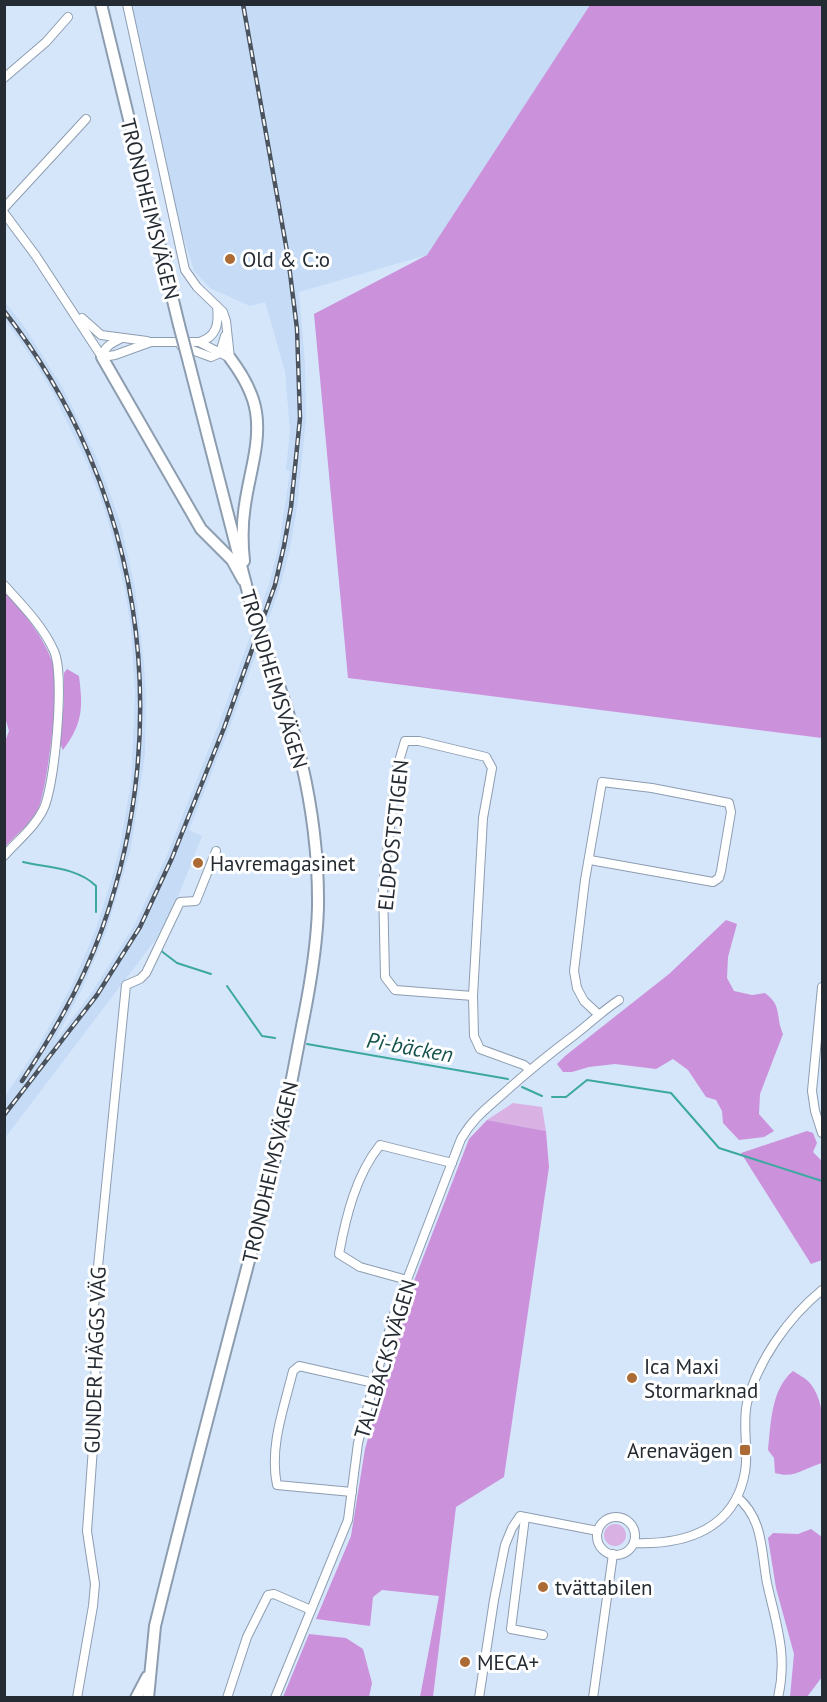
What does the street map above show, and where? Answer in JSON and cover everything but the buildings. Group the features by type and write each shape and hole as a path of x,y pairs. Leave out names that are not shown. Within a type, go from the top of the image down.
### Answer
{"main road":[{"name":"TRONDHEIMSVÄGEN","path":"101,4 244,584 295,732 308,788 318,879 314,958 282,1129 155,1626 148,1698"},
{"path":"225,356 251,392 256,413 255,450 245,505 242,542 244,584"},
{"path":"102,357 201,529 232,560 244,584"},
{"name":"TRONDHEIMSVÄGEN","path":"136,1698 149,1674"}],"street":[{"path":"127,4 185,270 196,287 218,306 226,321 225,356"},
{"path":"4,78 46,42 68,17"},
{"path":"4,208 86,119"},
{"path":"4,213 70,306 102,357"},
{"path":"70,306 101,335 151,342 199,342 210,339 213,334 217,323 218,306"},
{"path":"102,357 104,350 110,344 120,339"},
{"path":"102,357 116,355 151,342"},
{"path":"168,342 190,348 204,356 225,356"},
{"path":"199,342 225,356"},
{"path":"4,585 41,629 51,645 55,652 60,681 50,784 44,808 35,823 4,856"},
{"name":"ELDPOSTSTIGEN","path":"473,996 394,990 385,977 383,886 397,768 405,741 419,741 486,757 492,768 483,818 473,996 474,1036 480,1049 527,1067"},
{"path":"590,860 713,882 719,878 721,871 731,812 729,803 652,788 602,782 590,860 574,971 577,988 584,1001 598,1014"},
{"name":"GUNDER HÄGGS VÄG","path":"77,1698 95,1584 87,1531 97,1392 92,1317 126,985 140,979 146,973 180,902 196,901 216,851"},
{"path":"822,987 812,1091 822,1133"},
{"name":"TALLBACKSVÄGEN","path":"275,1698 348,1520 358,1443 395,1311 461,1139 470,1123 527,1067 574,1036 598,1014 619,1000"},
{"path":"407,1280 360,1267 339,1254 346,1218 353,1198 369,1159 380,1144 452,1163"},
{"path":"634,1543 668,1542 695,1536 712,1526 727,1512 737,1497 745,1471 747,1404 759,1371 779,1336 798,1313 822,1290"},
{"path":"352,1492 277,1485 273,1468 277,1434 293,1371 298,1366 374,1383"},
{"path":"737,1497 750,1509 760,1531 767,1583 780,1636 782,1667 778,1698"},
{"path":"479,1698 505,1545 520,1516 598,1532"},
{"path":"619,1517 631,1523 636,1536 634,1543 626,1552 613,1554 606,1552 600,1544 598,1532 604,1521 619,1517"},
{"path":"528,1518 511,1629 543,1635"},
{"path":"593,1698 613,1554"},
{"path":"227,1698 247,1637 268,1595 274,1594 312,1610"}],"shaded area":[{"path":"132,5 590,5 427,255 299,292 305,364 306,419 297,508 290,548 280,587 229,729 189,830 202,836 179,894 156,939 5,1138 5,1096 38,1047 72,985 96,929 112,878 131,783 135,694 131,629 125,590 101,499 86,461 54,395 5,320 5,302 24,326 64,390 96,456 111,496 121,525 135,588 146,694 145,755 131,848 106,932 82,989 53,1044 92,992 135,924 167,855 218,726 269,584 279,545 290,471 286,470 290,431 285,371 265,302 250,306 210,288 194,271 179,223"},
{"path":"590,5 822,5 822,738 348,678 314,314 427,255"},
{"path":"4,590 26,617 45,646 54,667 55,678 52,738 42,798 31,819 5,847 4,744 9,731 4,714"},
{"path":"67,669 79,676 81,706 78,723 63,750 59,742 64,702 64,673"},
{"path":"726,920 737,924 728,957 727,978 734,991 752,995 765,993 771,998 776,1007 783,1034 760,1094 759,1114 774,1131 764,1137 739,1140 723,1123 722,1111 716,1100 706,1097 688,1070 673,1059 656,1069 615,1064 563,1072 557,1064 565,1056 669,974"},
{"path":"513,1103 542,1107 546,1131 487,1120"},
{"path":"487,1120 546,1131 549,1167 504,1477 456,1507 433,1697 420,1697 439,1596 382,1590 373,1597 370,1626 316,1619 351,1536 365,1449 407,1299 469,1139"},
{"path":"807,1131 813,1133 817,1143 813,1152 822,1161 822,1260 811,1264 741,1153"},
{"path":"793,1371 809,1382 815,1390 823,1421 823,1443 822,1463 788,1475 775,1473 774,1458 768,1450 776,1397 780,1387"},
{"path":"615,1524 623,1527 626,1535 623,1543 615,1546 607,1543 604,1535 607,1527"},
{"path":"811,1529 822,1537 822,1677 807,1697 790,1697 794,1654 776,1588 768,1538 773,1533 798,1534"},
{"path":"309,1634 346,1638 363,1649 372,1683 369,1697 283,1697"}],"waterway":[{"name":"Pi-bäcken","path":"23,862 61,869 88,880 96,886 96,912"},
{"name":"Pi-bäcken","path":"160,950 177,963 211,974"},
{"name":"Pi-bäcken","path":"227,986 262,1036 275,1038"},
{"name":"Pi-bäcken","path":"307,1044 508,1079"},
{"name":"Pi-bäcken","path":"552,1097 566,1097 587,1080 671,1093 719,1148 822,1181"},
{"name":"Pi-bäcken","path":"522,1087 542,1096"}],"railway":[{"path":"4,1115 97,995 140,927 172,858 224,728 275,585 284,546 291,507 300,418 297,329 288,257 243,4"},
{"path":"4,311 51,379 88,452 115,529 132,607 140,688 137,769 125,849 102,929 67,1007 22,1081"}],"place":[{"name":"Old & C:o","path":"230,259"},
{"name":"Havremagasinet","path":"198,863"},
{"name":"Ica Maxi Stormarknad","path":"632,1378"},
{"name":"Arenavägen","path":"745,1450"},
{"name":"tvättabilen","path":"543,1587"},
{"name":"MECA+","path":"465,1662"}]}
